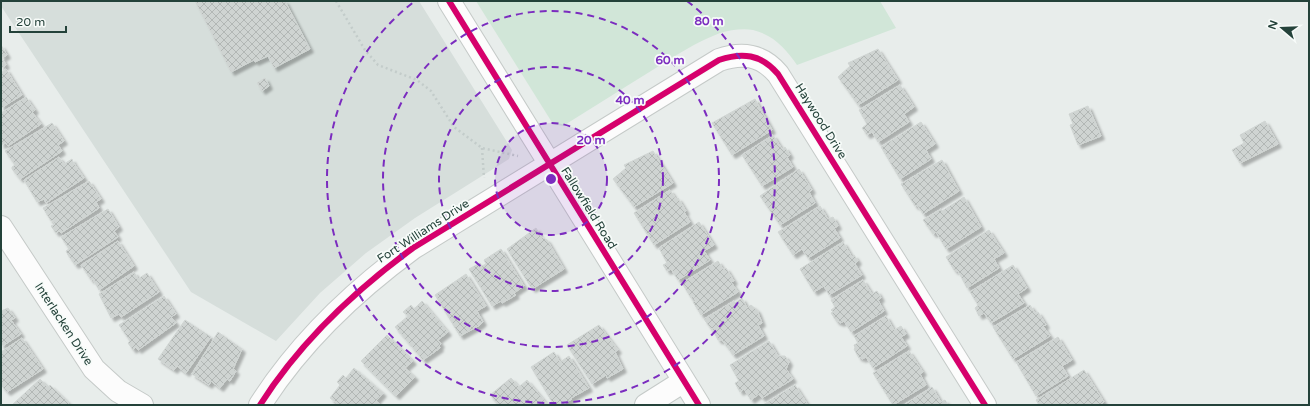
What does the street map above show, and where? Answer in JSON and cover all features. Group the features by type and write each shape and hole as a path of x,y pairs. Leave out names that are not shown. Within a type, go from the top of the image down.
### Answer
{"street":[{"name":"Fallowfield Road","path":"449,1 699,405"},
{"name":"Haywood Drive","path":"549,164 719,60 741,55 753,56 763,61 772,66 778,74 985,405"},
{"name":"Fort Williams Drive","path":"260,405 312,335 347,300 377,274 413,248 549,164"},
{"name":"Interlacken Drive","path":"1,227 94,369 118,391 142,405"},
{"path":"646,405 684,381"}],"path":[{"path":"336,1 365,50 378,65 417,80 431,91 454,127 482,148 518,156"},
{"path":"482,148 484,178"}],"shaded area":[{"path":"1,1 419,1 512,150 509,159 415,218 366,253 320,293 276,341 191,292 1,6"}],"green space":[{"path":"476,1 880,1 896,28 797,65 779,43 760,32 745,29 720,33 676,55 563,126 553,124"}],"building":[{"path":"195,1 285,1 310,49 274,68 268,56 255,62 254,60 231,72"},
{"path":"1,45 7,55 2,58 6,65 1,68"},
{"path":"878,49 898,80 858,105 838,77 850,66 848,63"},
{"path":"6,69 22,95 1,108 1,73"},
{"path":"265,78 269,86 262,91 257,83"},
{"path":"900,85 914,107 904,114 909,122 878,142 872,132 867,135 862,128 867,124 859,110"},
{"path":"26,97 35,110 32,112 41,124 8,146 5,143 1,145 1,113"},
{"path":"755,99 772,130 732,155 712,123"},
{"path":"1088,106 1101,136 1078,145 1070,125 1073,124 1069,114"},
{"path":"1265,121 1278,144 1240,163 1232,150 1244,143 1240,135"},
{"path":"921,122 935,144 926,150 931,159 900,179 881,147"},
{"path":"52,123 64,141 58,145 62,151 20,179 12,169 15,165 5,151"},
{"path":"773,135 782,149 785,147 790,155 787,157 793,167 762,186 742,155"},
{"path":"653,151 673,183 634,207 613,179 626,168 624,165"},
{"path":"59,157 64,164 72,159 84,178 46,203 44,199 37,202 24,180"},
{"path":"942,160 959,191 923,214 917,205 915,206 901,184"},
{"path":"799,169 812,190 809,192 815,203 780,225 760,196"},
{"path":"89,181 101,199 96,202 99,208 61,233 59,231 56,233 51,226 55,224 53,221 54,220 51,221 43,208"},
{"path":"670,190 676,199 678,198 686,211 684,212 690,222 654,245 634,213"},
{"path":"964,197 981,227 946,249 936,232 933,234 923,220 941,209 942,211"},
{"path":"820,206 828,219 833,217 838,226 834,228 840,238 808,258 802,249 793,255 778,232"},
{"path":"108,209 119,227 114,231 118,237 75,265 66,251 69,249 61,237"},
{"path":"699,222 714,245 704,251 710,260 678,280 671,269 667,271 663,265 667,263 659,248"},
{"path":"536,228 541,237 547,240 564,269 532,289 507,249"},
{"path":"989,230 1004,253 994,259 999,268 967,288 958,271 954,270 946,257"},
{"path":"118,241 134,266 99,290 93,279 91,280 81,265"},
{"path":"843,242 852,257 854,255 858,261 855,264 862,275 829,295 824,286 814,292 800,269"},
{"path":"501,249 524,286 514,293 516,295 502,303 501,301 492,306 469,269 480,263 482,266 486,264 484,260"},
{"path":"718,261 723,269 726,268 734,281 731,282 738,292 701,315 693,302 696,301 693,296 691,298 682,283"},
{"path":"1013,265 1027,288 1018,294 1024,303 991,323 984,313 979,316 975,308 978,305 970,292"},
{"path":"134,272 138,279 147,273 159,292 121,317 119,314 111,318 99,294"},
{"path":"466,274 486,306 477,311 483,322 460,336 435,295"},
{"path":"863,280 872,294 877,291 881,298 878,300 884,311 851,332 844,321 840,323 838,321 837,322 831,313 833,312 831,310 835,307 831,300"},
{"path":"164,296 176,314 171,317 176,323 138,350 136,347 133,350 128,343 130,341 119,325"},
{"path":"742,298 747,308 751,305 757,310 762,323 758,325 764,336 733,355 722,340 718,340 712,328 711,329 704,319 734,301 735,303"},
{"path":"422,301 448,332 438,340 441,344 439,346 440,348 423,360 395,327 408,316 403,312 411,305 414,309"},
{"path":"1030,305 1035,313 1038,312 1046,325 1043,326 1050,336 1013,359 993,327"},
{"path":"8,308 15,318 11,320 21,334 4,345 1,345 1,311"},
{"path":"886,316 894,330 901,326 906,334 901,337 907,346 873,368 866,357 862,359 861,357 859,358 854,349 854,345 858,343 854,336"},
{"path":"185,320 211,337 186,373 177,366 174,370 158,359"},
{"path":"599,325 618,350 615,352 623,369 607,378 606,375 592,384 567,345"},
{"path":"218,332 242,349 233,369 236,371 230,381 227,379 220,388 211,381 209,385 192,374"},
{"path":"387,335 413,361 405,368 415,377 396,396 361,361"},
{"path":"1058,337 1072,360 1062,366 1068,376 1036,396 1016,362"},
{"path":"22,338 43,369 7,392 1,385 1,352"},
{"path":"769,341 778,356 785,356 789,362 786,369 793,379 762,398 759,394 751,400 744,389 740,392 735,383 739,381 730,365"},
{"path":"909,351 923,372 920,374 926,385 893,405 873,373"},
{"path":"554,352 560,362 569,356 589,388 562,405 554,405 531,367"},
{"path":"354,368 383,393 376,401 381,405 339,405 330,398 340,385 337,382 343,375 346,378"},
{"path":"1084,370 1104,402 1100,405 1039,405 1036,400"},
{"path":"511,378 519,387 527,380 548,405 499,405 490,395"},
{"path":"40,379 48,387 50,385 69,403 67,405 12,405"},
{"path":"795,385 808,405 763,405"},
{"path":"932,387 941,402 945,400 948,405 904,405"}],"cycle path":[{"path":"449,1 699,405"},
{"path":"260,405 292,360 329,319 369,282 413,248 719,60 736,56 751,56 765,62 778,74 985,405"}]}
